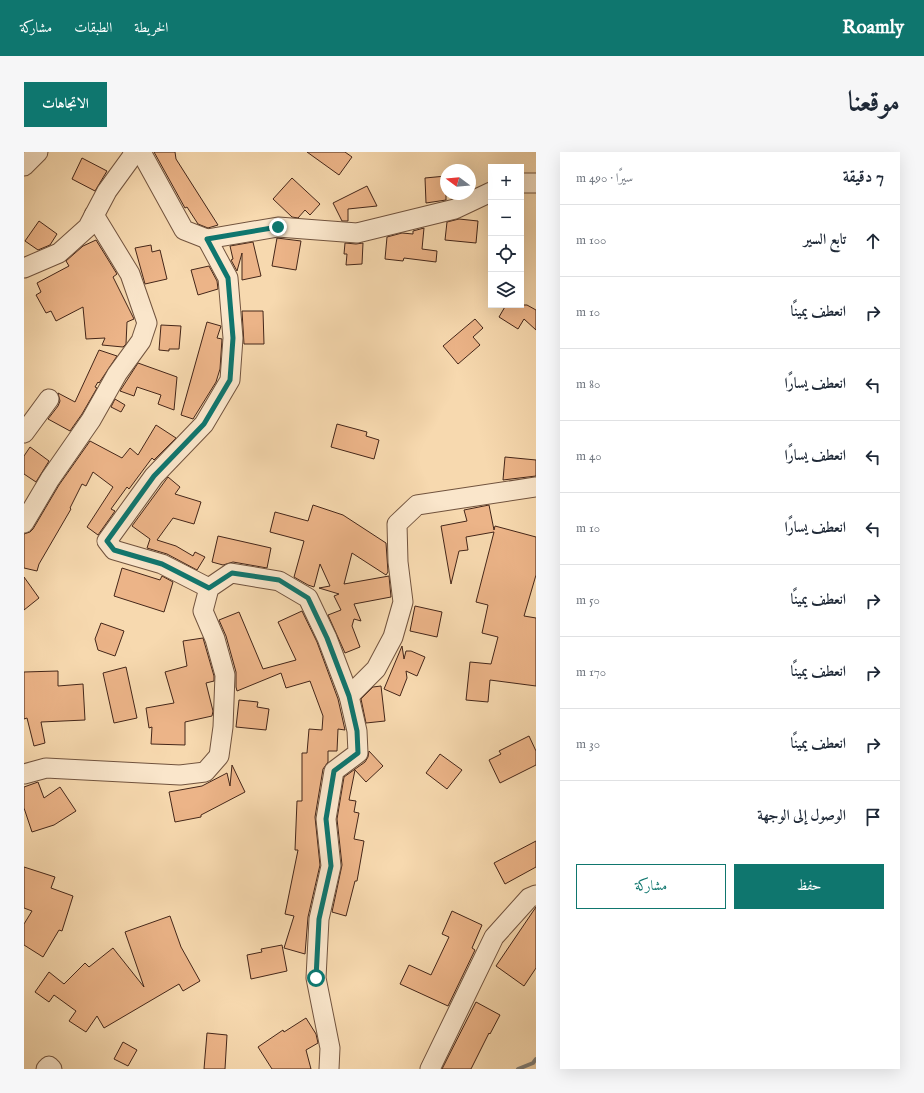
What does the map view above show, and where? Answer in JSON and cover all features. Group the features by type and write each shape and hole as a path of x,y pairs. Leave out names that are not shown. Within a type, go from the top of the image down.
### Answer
{"street":[{"path":"24,166 38,152"},
{"path":"24,268 58,253 88,227 107,191 134,152"},
{"path":"141,152 184,230 207,239 278,227 357,233 456,209 488,193"},
{"path":"524,183 536,182"},
{"path":"24,523 50,479 91,420 118,374 141,341 146,323 130,274 94,215"},
{"path":"207,239 228,278 233,338 230,380 204,424 154,476 107,541 114,550 162,564 209,588"},
{"path":"24,434 48,399"},
{"path":"349,696 376,669 393,637 403,602 398,562 397,524 417,505 536,487"},
{"path":"24,774 46,768 180,775 205,772 219,756 223,726 225,675 215,639 203,611 209,588 232,573 279,580 308,598 327,638 349,696 357,731 358,753 334,771 326,819 331,866 319,919 316,978 330,1048 329,1069"},
{"path":"430,1069 494,937 529,898 536,895"},
{"path":"46,1069 49,1066 52,1069"}],"building":[{"path":"154,152 175,152 176,159 218,225 208,228 198,224 187,207 185,208"},
{"path":"307,152 345,152 352,157 339,175"},
{"path":"82,158 107,171 95,191 72,179"},
{"path":"440,177 440,200 446,200 426,203 425,178"},
{"path":"292,178 320,204 310,215 305,210 298,218 292,217 273,199"},
{"path":"367,186 377,206 348,209 348,221 342,221 333,203"},
{"path":"459,219 478,221 476,243 445,240 447,222"},
{"path":"39,221 57,234 50,245 38,250 25,241"},
{"path":"424,228 422,249 437,251 436,262 404,258 403,261 385,259 387,237 402,233 413,234 413,231"},
{"path":"277,238 301,241 296,270 272,266"},
{"path":"96,240 117,274 113,277 134,319 127,322 126,344 123,347 102,345 105,338 86,339 83,307 56,321 51,311 46,313 36,295 41,292 37,283 69,266 66,261 83,246"},
{"path":"253,242 261,276 242,280 242,253 237,271 231,260 233,259 230,246"},
{"path":"345,243 363,243 362,264 346,265 347,254 344,254"},
{"path":"151,245 152,252 160,250 167,279 145,284 135,248"},
{"path":"209,266 217,281 218,289 198,295 191,270"},
{"path":"524,305 527,305 536,310 536,330 524,319 518,329 499,317 504,308 524,308"},
{"path":"242,311 263,311 264,344 244,344"},
{"path":"475,319 483,328 473,337 480,345 458,364 443,346"},
{"path":"207,322 221,326 217,338 222,339 220,369 216,382 193,419 181,415"},
{"path":"161,325 181,326 179,349 169,349 169,351 159,350"},
{"path":"99,350 117,356 99,383 98,382 95,387 97,388 70,431 48,419 60,401 58,393 75,402"},
{"path":"138,363 177,377 174,410 158,404 161,395 137,387 134,396 120,391"},
{"path":"115,399 125,405 121,412 111,407"},
{"path":"337,424 367,432 366,436 379,440 374,459 331,447"},
{"path":"156,425 176,438 154,460 152,458 129,489 127,487 111,509 115,511 98,535 87,527 113,487 93,472 86,486 82,484 70,508 71,509 39,564 37,571 24,568 24,534 33,529 59,485 90,441 122,458 130,448 138,455"},
{"path":"30,447 49,461 36,482 24,474 24,456"},
{"path":"505,457 536,460 536,476 503,480"},
{"path":"168,477 180,487 175,494 201,502 194,524 173,518 157,540 176,546 193,556 195,552 205,557 197,570 167,554 147,548 150,539 132,526"},
{"path":"313,505 343,515 386,543 388,572 386,575 352,553 344,584 389,576 391,597 354,604 361,621 354,619 352,626 360,647 345,653 328,615 341,610 334,596 339,594 319,588 330,586 320,564 314,587 294,577 304,541 270,532 275,512 308,521"},
{"path":"489,505 494,530 495,526 536,537 536,575 524,616 536,618 536,686 490,680 488,702 466,700 470,662 491,664 498,637 482,633 488,605 476,602 494,532 466,537 468,550 459,551 451,584 441,526 467,521 464,510"},
{"path":"218,536 271,548 267,568 233,562 223,565 212,562"},
{"path":"122,568 160,580 162,576 173,582 164,612 114,596"},
{"path":"24,577 39,598 24,610"},
{"path":"415,606 442,612 437,637 410,631"},
{"path":"302,611 317,642 338,699 345,730 338,729 337,751 328,751 328,762 323,769 315,817 320,865 308,917 305,954 284,948 294,916 285,914 298,850 295,850 297,801 302,801 302,753 307,753 309,729 322,730 323,716 310,681 286,688 281,673 237,691 236,672 226,636 219,620 239,612 263,669 296,660 278,622"},
{"path":"101,623 124,631 115,656 98,650 95,639"},
{"path":"203,638 214,676 214,681 206,683 213,711 212,716 185,722 185,745 151,744 152,727 149,728 146,708 174,703 165,672 187,666 183,641"},
{"path":"402,646 404,659 406,651 411,651 425,657 417,676 406,671 407,678 400,696 384,689"},
{"path":"126,667 137,718 114,723 103,673"},
{"path":"58,671 58,686 83,684 85,720 41,722 45,743 34,746 27,718 24,719 24,672"},
{"path":"381,686 385,721 366,723 361,699 373,687"},
{"path":"239,700 258,702 257,707 269,709 266,730 236,727"},
{"path":"529,736 536,751 536,765 500,783 489,760 501,754 499,751"},
{"path":"369,751 383,766 366,782 355,770 349,800 356,801 354,812 359,813 354,839 364,841 357,881 355,881 346,916 332,912 342,865 337,819 344,777 365,762"},
{"path":"440,754 462,770 447,789 426,773"},
{"path":"232,765 245,792 201,815 201,817 175,822 169,792 202,786 227,773 230,786"},
{"path":"38,782 44,798 60,787 76,811 54,825 32,832 24,808 24,787"},
{"path":"536,841 536,867 505,884 494,863"},
{"path":"24,867 55,877 51,888 73,896 62,931 59,930 43,957 24,945 24,924 32,911 24,908"},
{"path":"536,907 536,968 524,986 496,966"},
{"path":"452,911 482,925 472,948 475,950 448,1006 400,984 409,965 431,975 449,937 442,934"},
{"path":"170,916 181,947 200,981 183,991 179,984 104,1028 97,1016 86,1032 69,1021 76,1011 54,995 49,1002 35,992 49,972 64,984 85,963 89,967 113,948 144,987 125,932"},
{"path":"282,945 287,971 251,979 247,955 262,952 261,949"},
{"path":"476,1002 500,1015 471,1069 442,1069"},
{"path":"306,1018 316,1034 318,1043 306,1050 311,1069 272,1069 258,1047 283,1030 284,1032"},
{"path":"207,1033 227,1035 225,1069 204,1069"},
{"path":"123,1042 137,1050 128,1066 114,1059"}],"waterway":[{"path":"518,1069 533,1063 536,1059"}],"route":[{"path":"278,227 207,239 228,278 233,338 230,380 204,424 154,476 107,541 114,550 162,564 209,588 232,573 279,580 308,598 327,638 349,696 357,731 358,753 334,771 326,819 331,866 319,919 316,978"}]}
